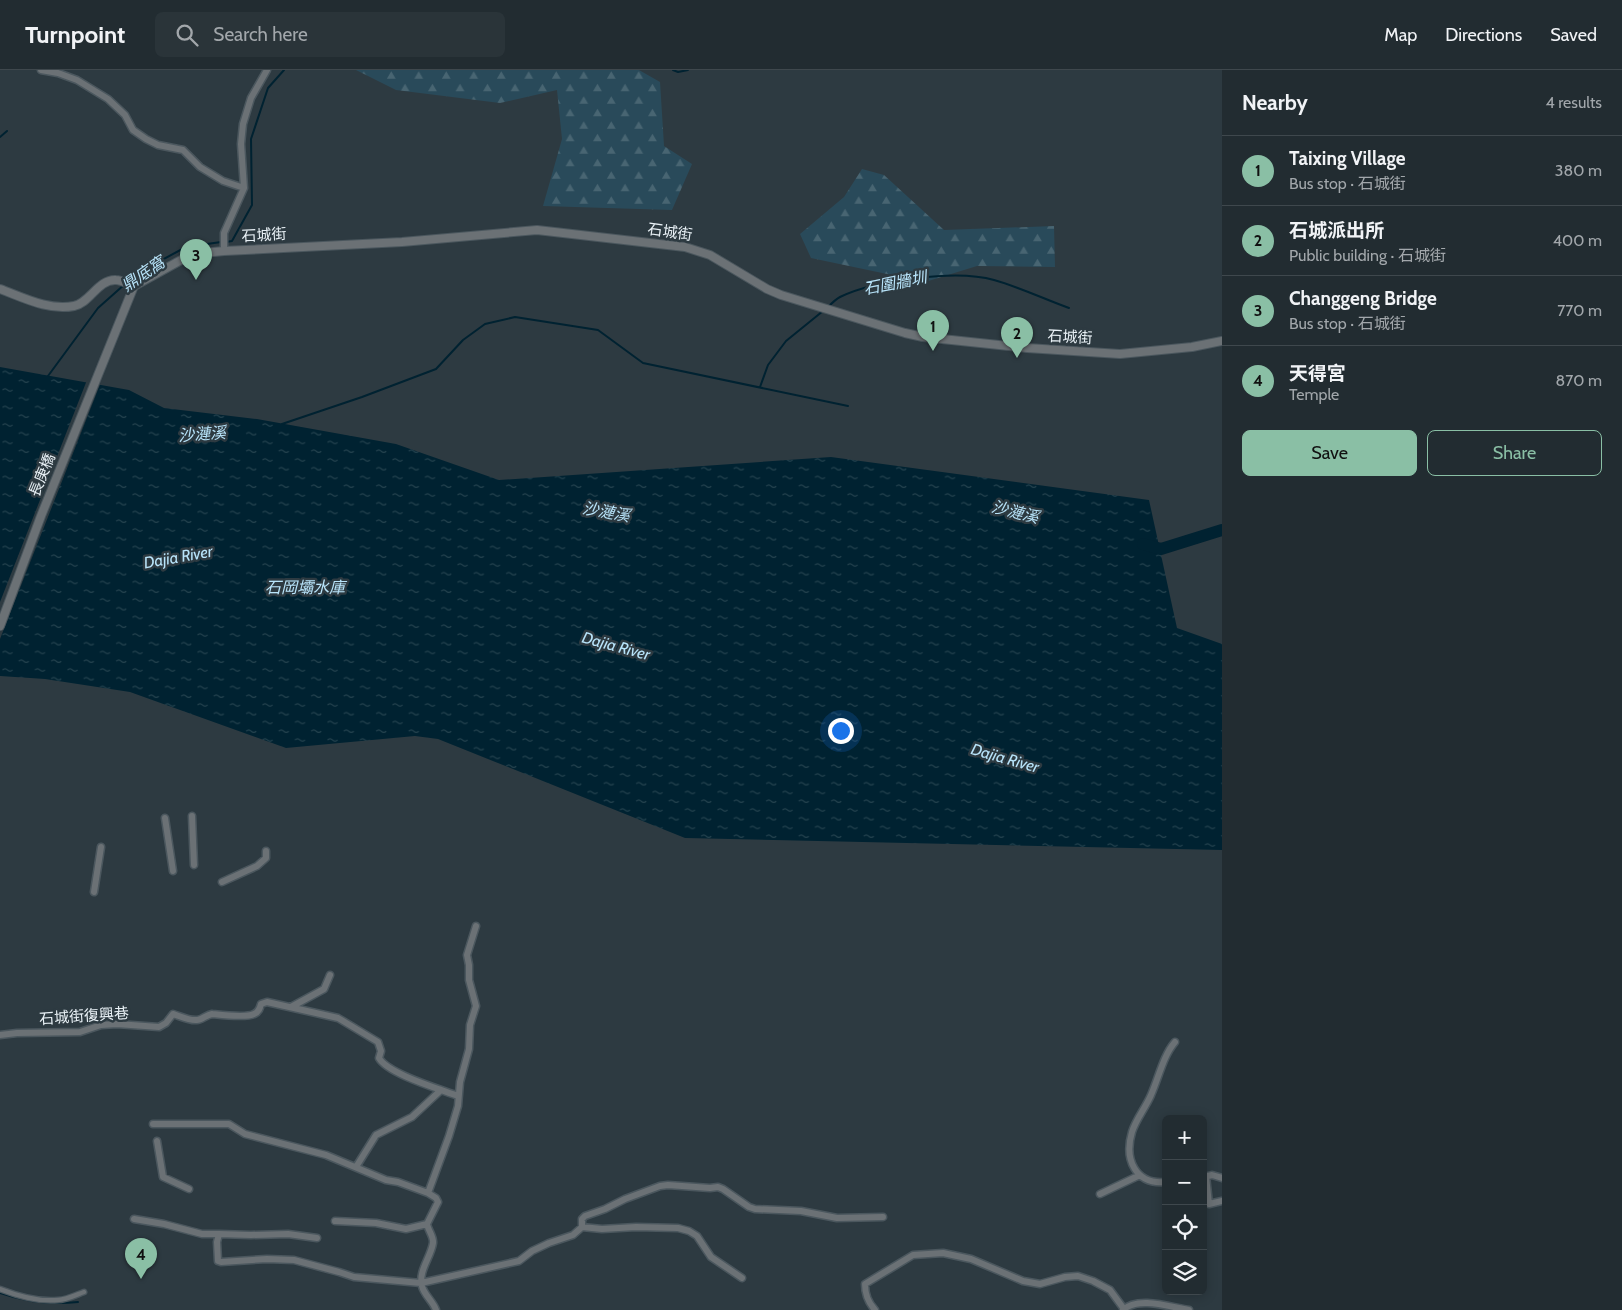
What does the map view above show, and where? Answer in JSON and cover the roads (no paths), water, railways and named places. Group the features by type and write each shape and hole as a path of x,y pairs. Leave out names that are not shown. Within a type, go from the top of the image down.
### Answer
{"street":[{"path":"41,70 77,80 108,99 125,115 133,130 146,139 158,145 183,150 200,167 223,181 244,188"},
{"path":"224,249 224,233 244,188 241,144 243,124 251,98 267,70"},
{"name":"石城街","path":"134,286 192,254 224,249 402,242 542,230 685,246 710,255 767,289 781,295 923,337 1027,348 1120,354 1192,347 1222,341"},
{"path":"0,289 50,307 65,307 79,305 108,281 117,280 134,286"},
{"name":"長庚橋","path":"0,626 41,516 134,286"},
{"path":"192,816 194,865"},
{"path":"165,818 173,871"},
{"path":"94,892 101,847"},
{"path":"222,882 257,866 266,858 266,851"},
{"path":"428,1193 458,1106 458,1096 469,1049 470,1025 476,1006 469,980 467,955 476,926"},
{"path":"291,1007 324,988 330,975"},
{"name":"石城街復興巷","path":"0,1035 80,1032 101,1025 117,1024 159,1027 163,1026 172,1014 194,1020 199,1020 208,1015 253,1015 259,1010 263,1002 291,1007"},
{"path":"291,1007 338,1018 352,1025 378,1042 381,1051 379,1058 384,1065 412,1080 458,1096"},
{"path":"1162,1181 1145,1179 1134,1170 1129,1147 1132,1132 1152,1094 1169,1049 1175,1042"},
{"path":"356,1167 376,1135 412,1117 441,1090"},
{"path":"153,1124 229,1124 245,1134 326,1156 386,1180 398,1182 428,1193 436,1198 438,1202 428,1224 433,1244 421,1283 424,1292 436,1310"},
{"path":"157,1141 163,1177 189,1190"},
{"path":"1100,1194 1140,1175"},
{"path":"1207,1176 1222,1178"},
{"path":"582,1227 582,1218 585,1216 605,1209 629,1197 668,1185 718,1187 749,1207 755,1208 801,1211 837,1218 883,1217"},
{"path":"1207,1195 1208,1204 1222,1201"},
{"path":"134,1219 164,1224 202,1234 288,1234 317,1238"},
{"path":"335,1221 376,1223 406,1229 428,1224"},
{"path":"219,1234 217,1242 218,1261 221,1262 267,1259 294,1260 354,1277 421,1283 519,1261 532,1251 573,1235 582,1227 602,1229 636,1226 678,1228 689,1231 697,1236 711,1257 742,1278"},
{"path":"875,1310 868,1301 865,1284 913,1255 943,1253 971,1259 1023,1281 1040,1284 1065,1277 1078,1276 1094,1280 1110,1290 1123,1310 1129,1305 1138,1303 1189,1310"},
{"path":"0,1289 40,1300 59,1300 84,1292"}],"water":[{"path":"0,367 129,390 164,408 257,419 396,444 499,480 831,457 1149,500 1177,628 1222,644 1222,850 685,838 438,739 415,736 286,748 130,692 45,679 0,676"}],"waterway":[{"name":"鼎底窩","path":"226,242 232,241 252,205 251,139 268,88 284,70"},
{"path":"673,70 678,72 688,70"},
{"path":"0,137 7,131"},
{"name":"鼎底窩","path":"128,281 134,275 186,247 221,242"},
{"name":"石圍牆圳","path":"828,307 840,297 855,291 894,281 938,276 959,276 994,280 1069,308"},
{"name":"鼎底窩","path":"48,376 98,308 125,284"},
{"name":"石圍牆圳","path":"760,387 768,365 786,341 823,311"},
{"path":"282,424 436,369 463,340 485,324 515,317 598,330 643,363 848,406"},
{"name":"沙漣溪","path":"1143,544 1161,549 1222,530"},
{"path":"0,1293 19,1299 39,1302 78,1302"}],"place":[{"name":"Changgeng Bridge","path":"196,280"},
{"name":"Taixing Village","path":"933,351"},
{"name":"石城派出所","path":"1017,358"},
{"name":"天得宮","path":"141,1279"}],"water label":[{"name":"Dajia River","path":"178,557"},
{"name":"石岡壩水庫","path":"305,587"},
{"name":"Dajia River","path":"616,646"},
{"name":"Dajia River","path":"1005,758"}]}
